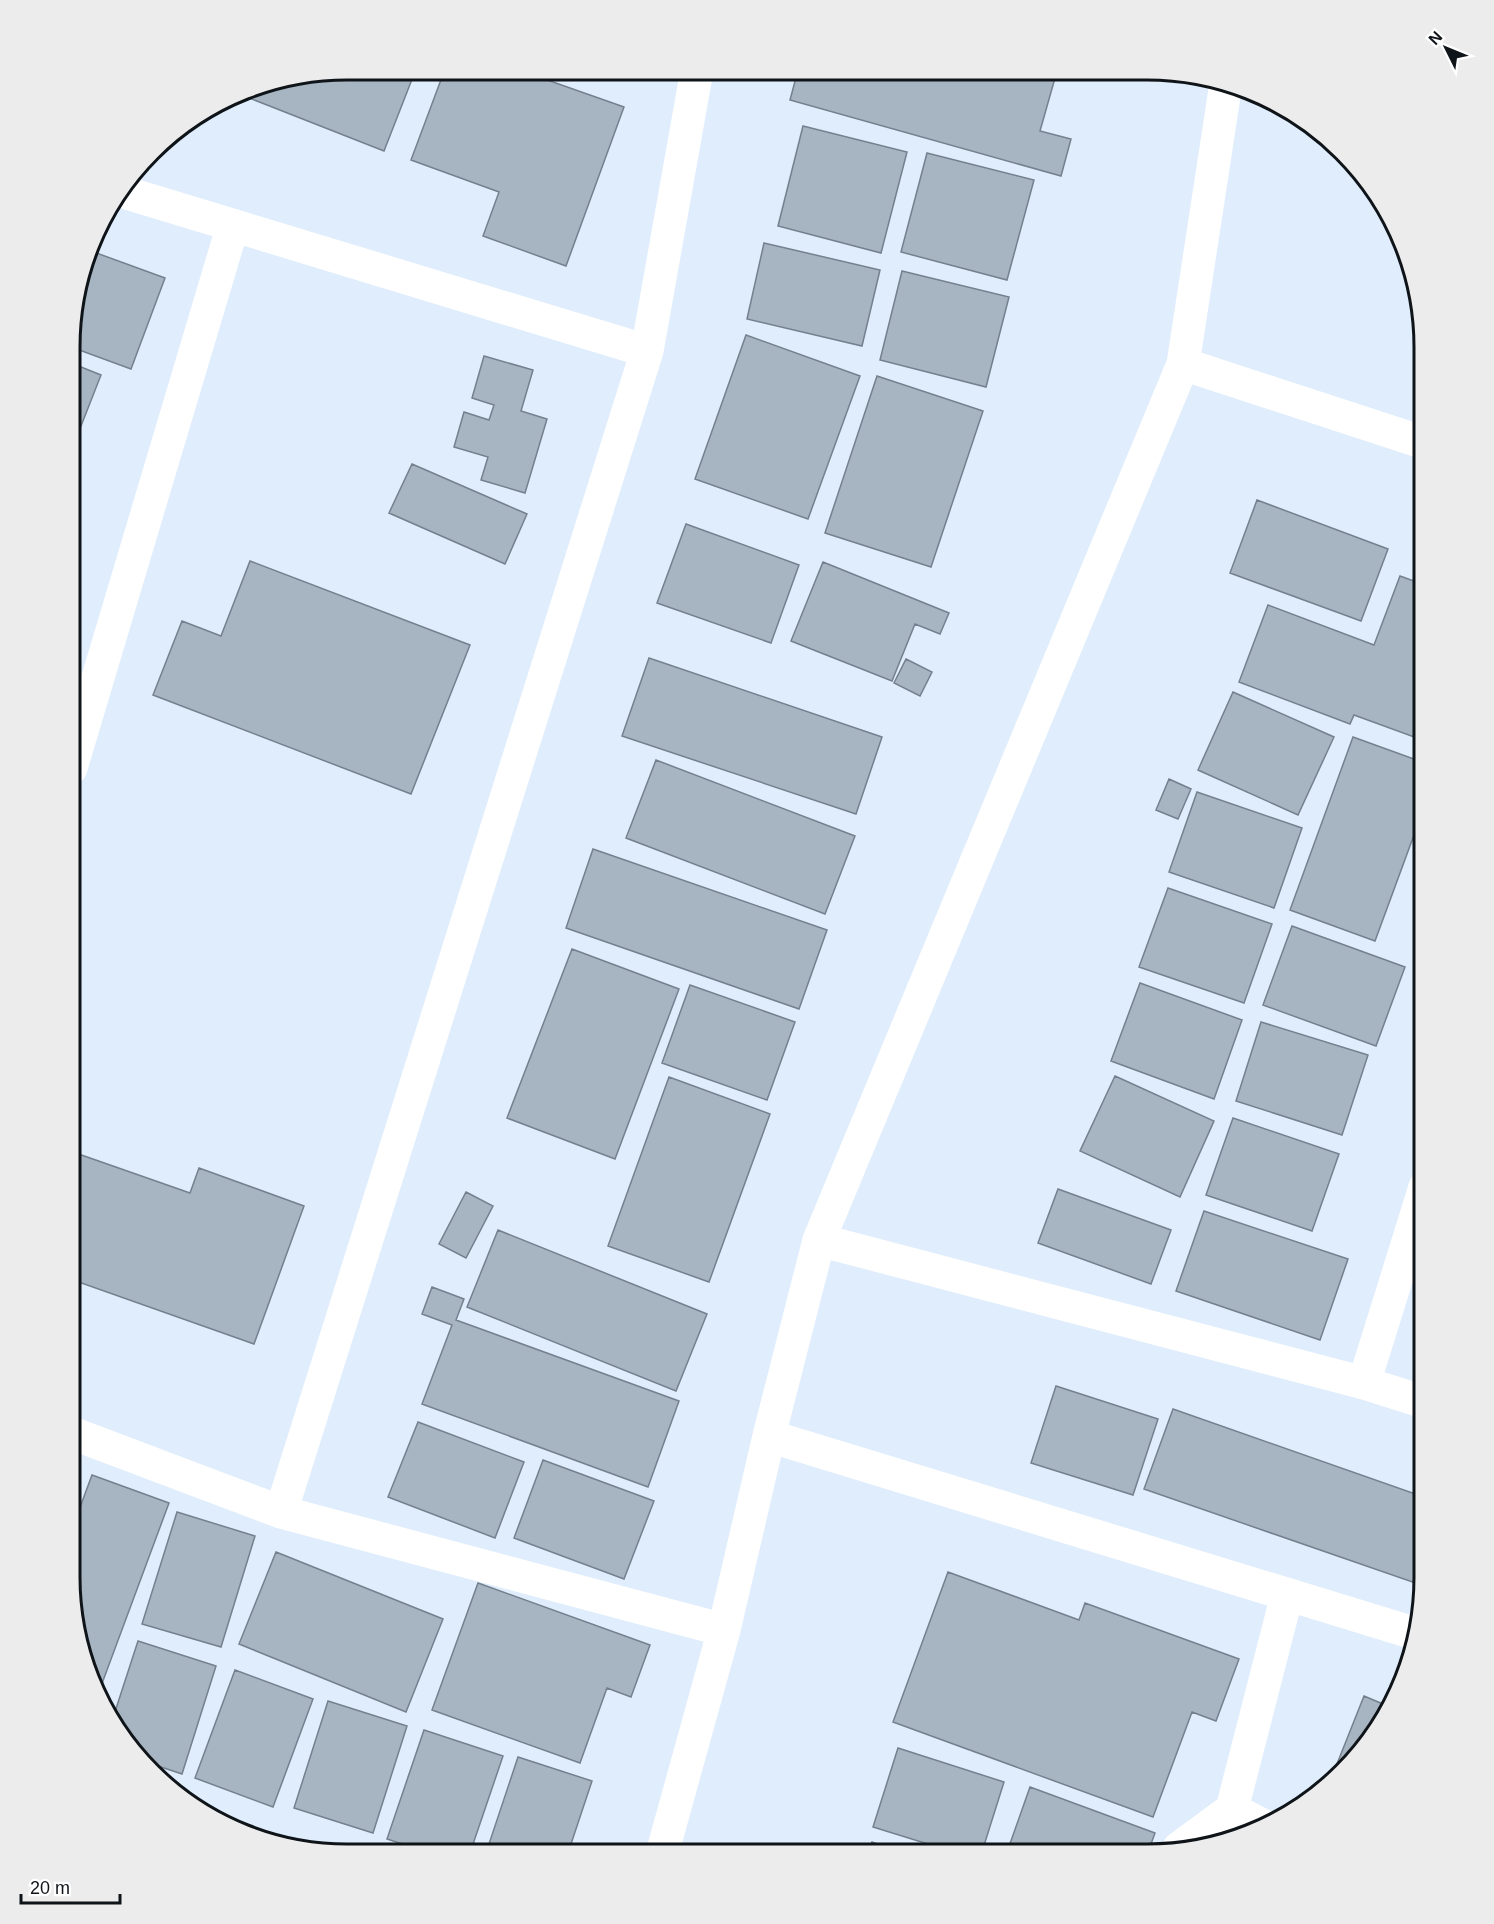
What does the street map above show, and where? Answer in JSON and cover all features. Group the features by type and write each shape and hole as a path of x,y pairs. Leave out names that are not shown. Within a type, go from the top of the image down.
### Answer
{"street":[{"path":"281,1512 647,351 695,80"},
{"path":"665,1844 724,1630 769,1436 819,1240 1183,364 1225,91"},
{"path":"128,193 647,351"},
{"path":"80,735 233,225"},
{"path":"1183,364 1414,439"},
{"path":"1364,1383 1414,1222"},
{"path":"819,1240 1364,1383 1414,1399"},
{"path":"80,1436 281,1512 724,1630"},
{"path":"769,1436 1409,1631"},
{"path":"1189,1841 1232,1809 1287,1595"},
{"path":"1232,1809 1256,1822"}],"building":[{"path":"329,80 412,80 384,151 249,98 294,85"},
{"path":"441,80 547,80 624,107 566,266 483,236 499,192 411,160"},
{"path":"795,80 1054,80 1040,131 1071,139 1061,176 790,100"},
{"path":"803,126 907,152 881,253 778,226"},
{"path":"927,153 1034,180 1007,280 901,252"},
{"path":"764,243 880,270 862,346 747,319"},
{"path":"97,253 165,278 131,369 80,350 80,329 85,294"},
{"path":"902,271 1009,297 986,387 880,360"},
{"path":"746,335 860,376 808,519 695,479"},
{"path":"484,356 533,370 521,411 547,419 525,493 481,480 488,457 454,447 464,412 489,420 494,405 472,398"},
{"path":"80,367 101,375 80,429"},
{"path":"877,376 983,411 931,567 825,533"},
{"path":"412,464 527,514 505,564 389,513"},
{"path":"1257,500 1388,549 1361,621 1230,573"},
{"path":"686,524 799,565 771,643 657,603"},
{"path":"250,561 470,645 411,794 153,695 182,621 221,636"},
{"path":"823,562 949,613 940,634 915,624 892,681 791,641"},
{"path":"1400,576 1414,581 1414,737 1354,715 1350,724 1239,682 1268,605 1374,645"},
{"path":"649,658 882,737 856,814 622,736"},
{"path":"906,659 932,672 920,696 894,683"},
{"path":"1233,692 1334,737 1298,815 1198,770"},
{"path":"1353,737 1414,759 1414,835 1375,941 1290,910"},
{"path":"656,760 855,836 825,914 626,838"},
{"path":"1169,779 1191,789 1178,819 1156,810"},
{"path":"1197,792 1302,828 1274,908 1169,872"},
{"path":"593,849 827,930 799,1009 566,928"},
{"path":"1168,888 1272,924 1244,1003 1139,967"},
{"path":"1292,926 1405,967 1376,1046 1263,1005"},
{"path":"572,949 679,989 615,1159 507,1118"},
{"path":"1140,983 1242,1020 1214,1099 1111,1061"},
{"path":"690,985 795,1022 767,1100 662,1063"},
{"path":"1261,1022 1368,1055 1342,1135 1236,1101"},
{"path":"1115,1076 1214,1121 1180,1197 1080,1151"},
{"path":"669,1077 770,1114 709,1282 608,1246"},
{"path":"1233,1118 1339,1154 1312,1231 1206,1195"},
{"path":"80,1154 190,1193 199,1168 304,1206 254,1344 80,1283"},
{"path":"1058,1189 1171,1230 1151,1284 1038,1243"},
{"path":"466,1192 493,1206 466,1258 439,1244"},
{"path":"1204,1211 1348,1259 1320,1340 1176,1291"},
{"path":"498,1230 707,1314 676,1391 467,1307"},
{"path":"432,1287 464,1299 456,1320 679,1401 648,1487 422,1404 452,1325 422,1314"},
{"path":"1056,1386 1158,1419 1133,1495 1031,1463"},
{"path":"1173,1409 1414,1493 1414,1583 1144,1489"},
{"path":"418,1422 524,1462 495,1538 388,1497"},
{"path":"543,1460 654,1501 624,1579 514,1538"},
{"path":"92,1475 169,1503 102,1684 89,1647 82,1612 80,1507"},
{"path":"177,1512 255,1536 221,1647 142,1624"},
{"path":"276,1552 443,1619 406,1712 239,1644"},
{"path":"948,1572 1079,1620 1085,1603 1239,1659 1216,1721 1192,1712 1153,1817 893,1722"},
{"path":"478,1583 650,1645 631,1697 607,1688 580,1763 432,1710"},
{"path":"138,1641 216,1666 182,1774 158,1766 124,1726 115,1711"},
{"path":"235,1670 313,1699 273,1807 195,1778"},
{"path":"1364,1696 1383,1704 1370,1726 1336,1766"},
{"path":"328,1701 407,1726 373,1833 294,1808"},
{"path":"424,1730 503,1756 473,1844 402,1844 387,1839"},
{"path":"898,1748 1004,1782 984,1844 928,1844 873,1827"},
{"path":"518,1757 592,1781 571,1844 489,1844"},
{"path":"1030,1787 1155,1833 1151,1844 1010,1844"}]}
